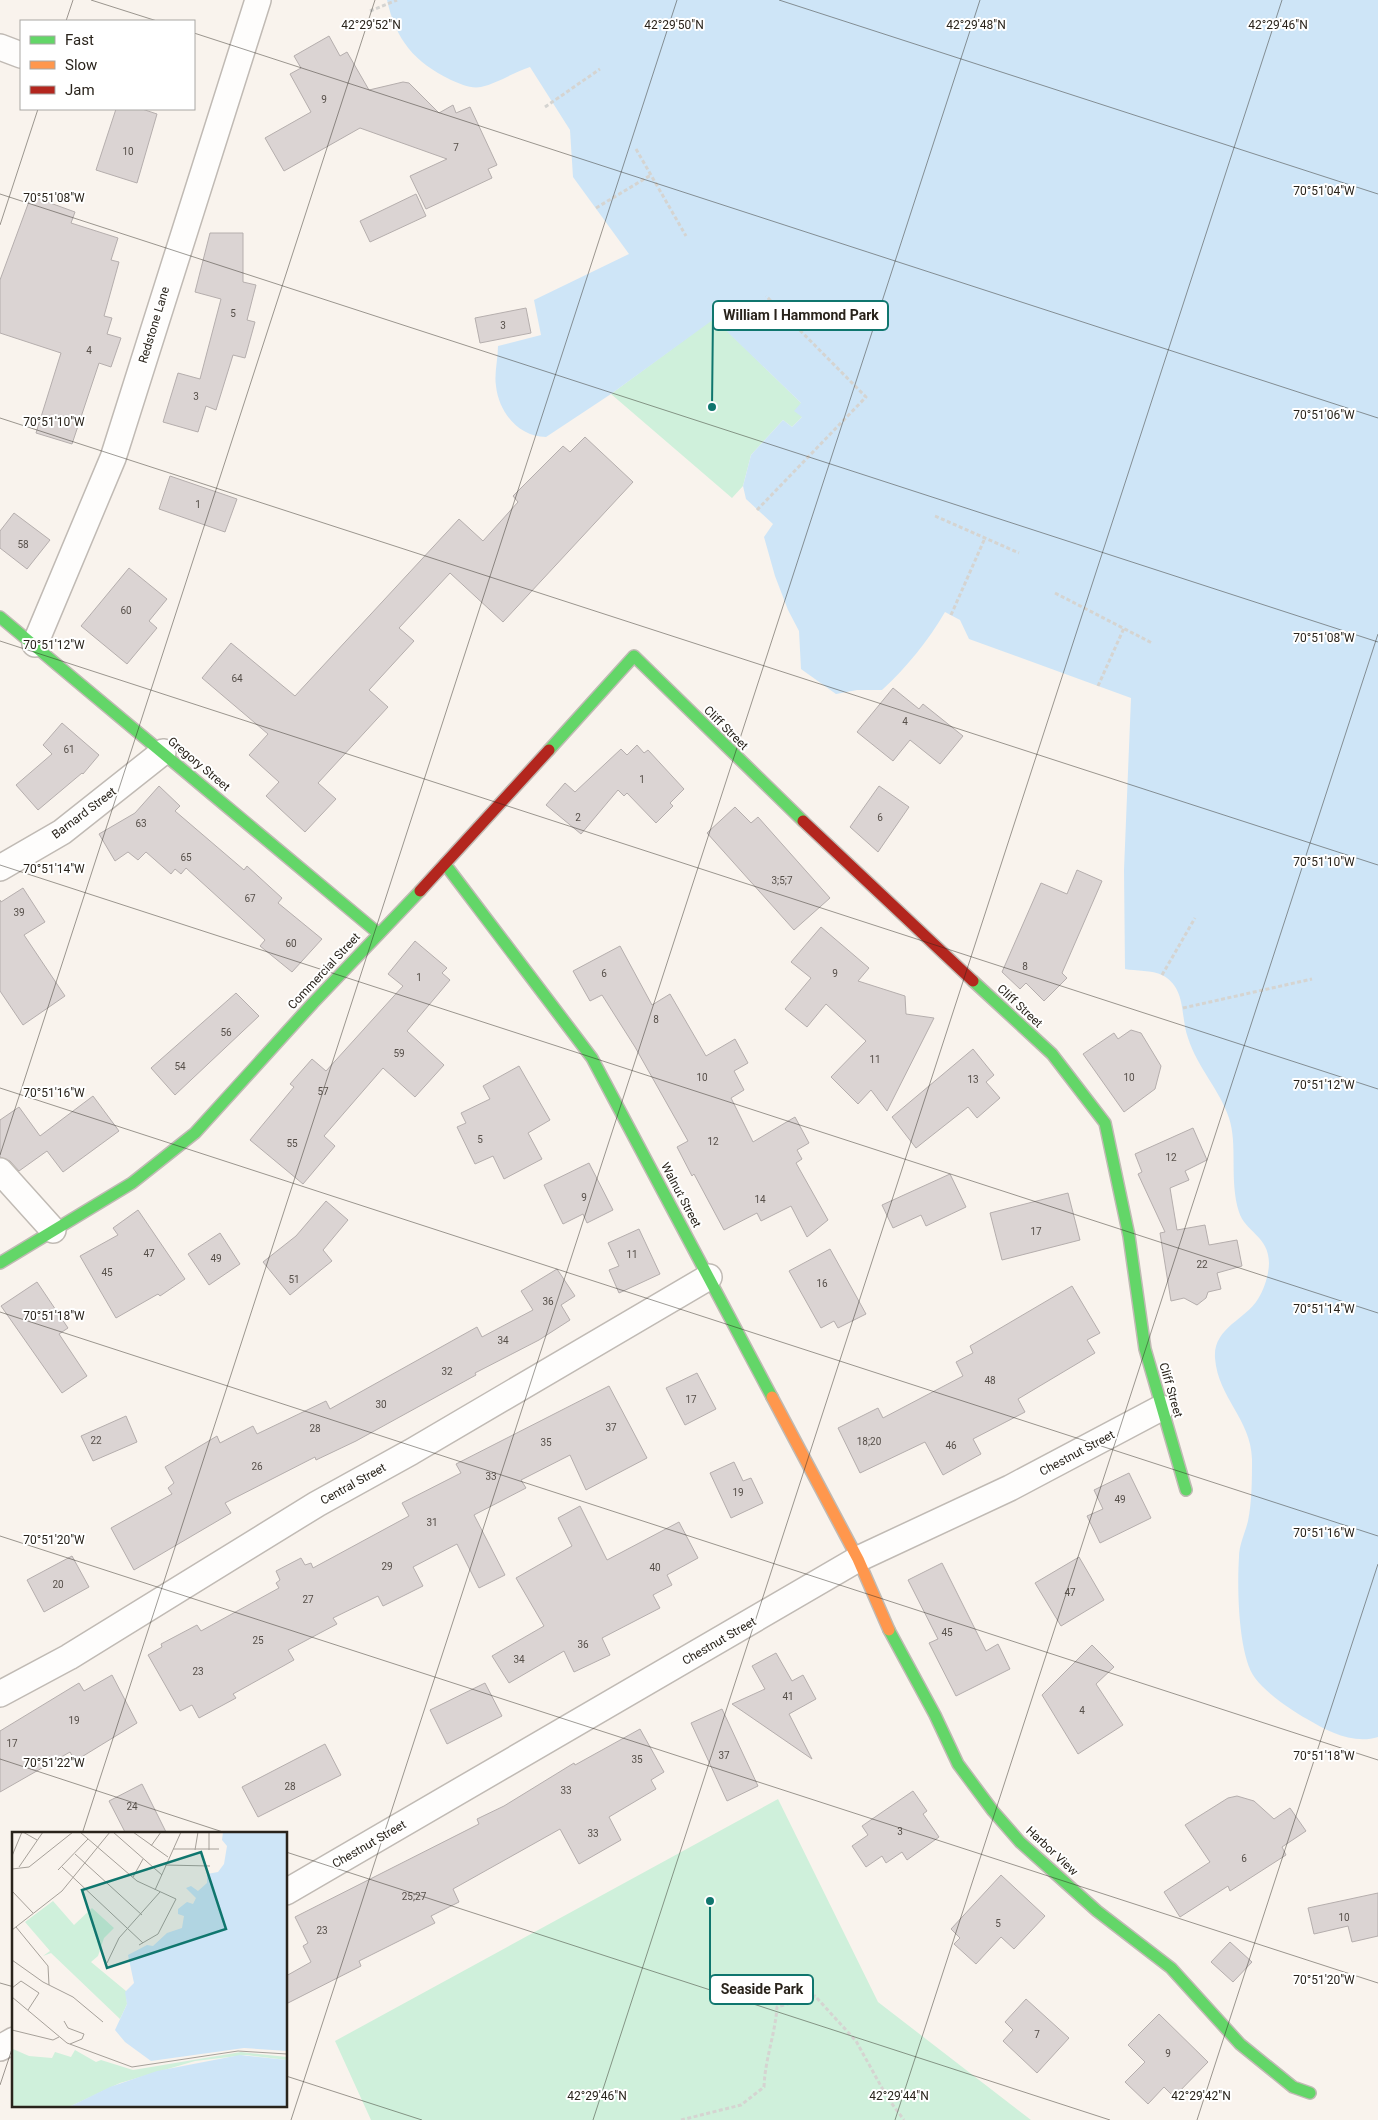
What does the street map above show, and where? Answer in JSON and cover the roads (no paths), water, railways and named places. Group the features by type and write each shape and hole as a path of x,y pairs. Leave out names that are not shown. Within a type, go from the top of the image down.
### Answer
{"street":[{"name":"Redstone Lane","path":"35,644 113,458 258,0"},
{"path":"0,47 20,54"},
{"name":"Gregory Street","path":"0,617 35,644 378,933"},
{"name":"Cliff Street","path":"634,656 738,759 916,929 1052,1054 1105,1123 1129,1236 1145,1349 1186,1490"},
{"name":"Commercial Street","path":"0,1263 132,1182 194,1133 378,933 445,864 634,656"},
{"name":"Barnard Street","path":"0,868 62,832 163,752"},
{"name":"Walnut Street","path":"445,864 592,1058 858,1560"},
{"path":"0,1171 53,1230"},
{"name":"Central Street","path":"0,1694 69,1657 317,1504 412,1452 709,1277"},
{"name":"Chestnut Street","path":"288,1891 858,1560 1010,1488 1161,1408"},
{"name":"Harbor View","path":"858,1560 894,1641 935,1715 958,1764 1020,1842 1097,1911 1172,1968 1240,2044 1293,2087 1310,2093"},
{"path":"0,2048 12,2041"}],"water":[{"path":"387,0 1378,0 1378,1737 1360,1739 1341,1736 1301,1715 1279,1701 1260,1684 1249,1667 1245,1654 1240,1620 1238,1570 1239,1553 1250,1506 1252,1459 1246,1432 1222,1385 1217,1372 1215,1358 1219,1339 1224,1332 1246,1313 1260,1295 1268,1272 1268,1254 1261,1240 1246,1225 1239,1212 1234,1188 1232,1128 1220,1098 1192,1049 1179,995 1175,987 1158,973 1125,969 1124,870 1131,698 969,639 960,620 945,612 932,633 916,653 882,690 857,690 836,694 801,669 799,631 788,610 775,576 764,537 773,524 746,499 743,486 751,455 783,420 792,427 802,417 794,411 801,403 714,319 611,394 546,437 527,433 512,422 501,405 496,386 498,346 541,335 534,300 629,254 573,177 570,130 530,67 481,87 469,87 451,80 427,66 408,48 396,27"}],"place":[{"name":"William I Hammond Park","path":"712,407"},
{"name":"Seaside Park","path":"710,1901"}]}
